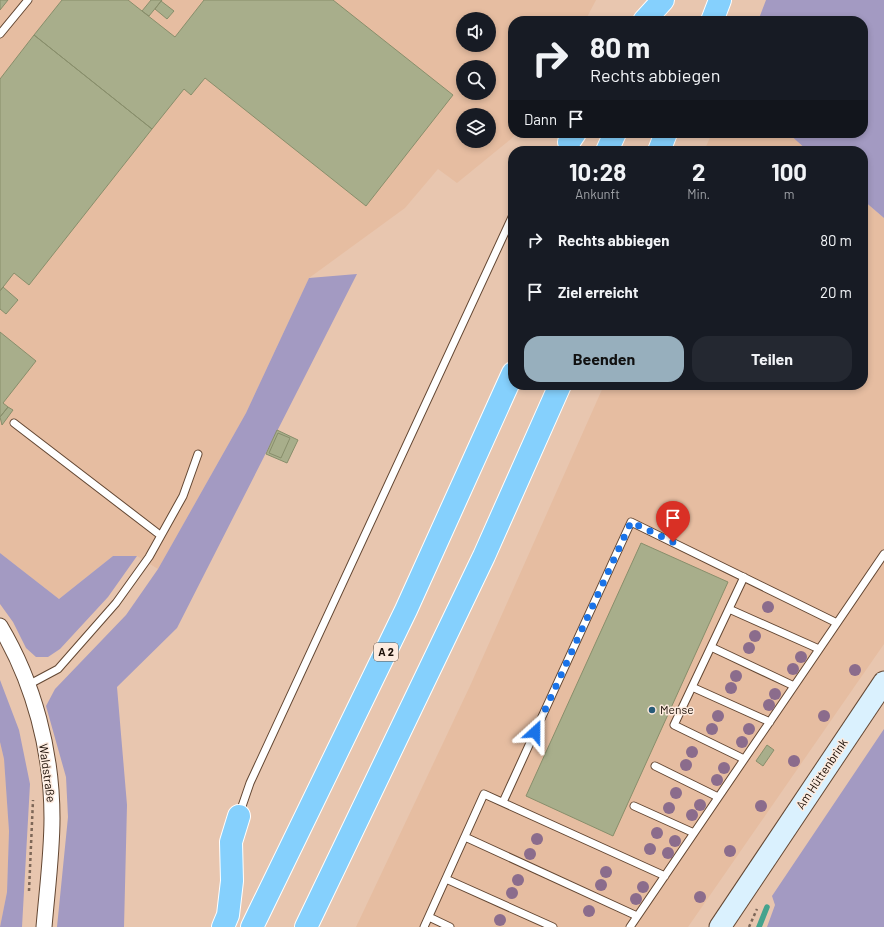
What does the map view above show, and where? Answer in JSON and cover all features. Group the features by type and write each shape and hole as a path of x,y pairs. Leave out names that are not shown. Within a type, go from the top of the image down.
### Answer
{"highway":[{"path":"649,16 663,0"},
{"path":"662,16 669,0"},
{"path":"714,16 720,0"},
{"name":"A 2","path":"252,927 406,610 508,384"},
{"path":"306,927 484,556 558,390"},
{"path":"223,927 228,915 232,881 231,842 239,816"}],"street":[{"name":"Waldstraße","path":"0,626 16,655 28,685 40,724 50,782 52,818 44,927"},
{"name":"Am Hüttenbrink","path":"720,927 884,682"},
{"name":"Am Hüttenbrink","path":"734,927 760,866"}],"lane":[{"path":"0,34 28,0"},
{"path":"239,816 250,783 508,226"},
{"path":"14,422 160,535"},
{"path":"28,685 58,669 116,603 149,557 182,496 198,454"},
{"path":"503,802 631,522 837,623"},
{"path":"630,927 884,554"},
{"path":"744,577 674,725 744,759"},
{"path":"729,609 819,649"},
{"path":"711,647 794,686"},
{"path":"692,687 770,722"},
{"path":"655,766 718,797"},
{"path":"424,927 484,794 664,876"},
{"path":"634,806 694,833"},
{"path":"465,837 637,916"},
{"path":"446,879 553,927"},
{"path":"429,917 450,927"}],"path":[{"path":"29,895 33,792"}],"shaded area":[{"path":"0,0 596,0 588,16 508,16 508,138 512,138 457,183 438,169 405,208 309,278 246,413 158,569 137,556 113,556 59,599 0,553"},
{"path":"766,0 884,0 884,218 868,204 868,146 802,146 794,138 868,138 868,16 760,16"},
{"path":"710,138 794,138 802,146 706,146"},
{"path":"868,204 884,218 884,644 688,927 356,927 470,686 602,390 868,390"},
{"path":"357,274 177,628 117,687 127,805 124,927 57,927 68,817 66,777 46,706 55,689 126,615 158,569 246,413 309,278"},
{"path":"0,553 59,599 113,556 137,556 108,597 60,649 48,657 36,657 26,648 13,622 0,604"},
{"path":"0,680 19,730 30,784 22,927 0,927 7,892 9,831 4,759 0,742"},
{"path":"884,729 884,927 767,927 775,905 772,896"},
{"path":"0,742 4,759 9,831 7,892 0,927"}],"building":[{"path":"0,0 8,0 0,10"},
{"path":"62,0 128,0 175,37 204,0 333,0 453,95 366,206 205,78 191,95 184,89 152,129 34,35"},
{"path":"151,0 162,0 149,16 142,11"},
{"path":"161,1 174,11 167,19 155,9"},
{"path":"34,35 152,129 29,285 14,273 0,291 0,79"},
{"path":"3,287 18,300 6,314 0,309 0,291"},
{"path":"0,332 36,361 3,403 8,407 0,417"},
{"path":"8,407 13,410 2,425 0,417"},
{"path":"277,430 298,440 287,463 266,454"},
{"path":"278,433 290,438 281,458 269,453"},
{"path":"641,543 728,582 613,836 526,796"},
{"path":"767,745 774,750 763,766 756,761"}],"waterway":[{"path":"759,927 767,907"}],"place":[{"name":"Mense","path":"652,710"}],"route":[{"path":"535,732 631,522 673,542"}]}
